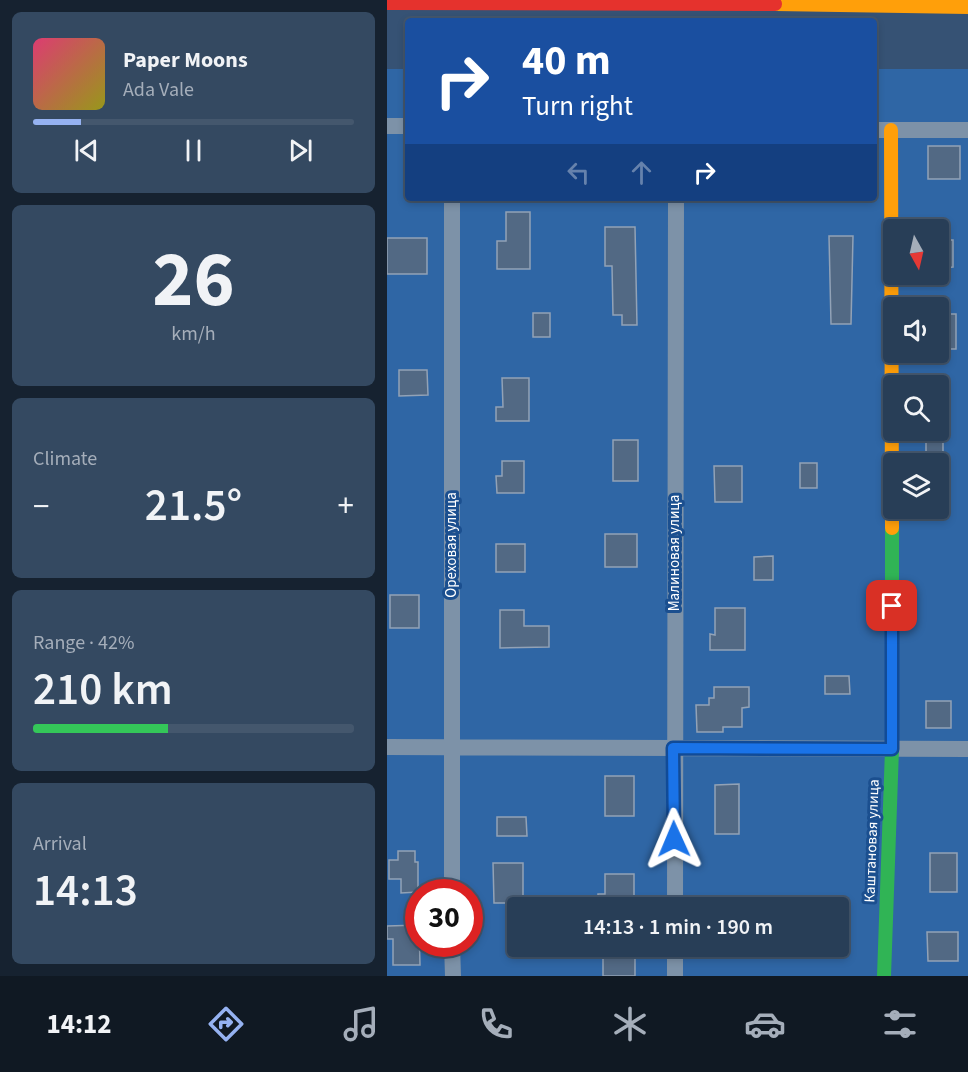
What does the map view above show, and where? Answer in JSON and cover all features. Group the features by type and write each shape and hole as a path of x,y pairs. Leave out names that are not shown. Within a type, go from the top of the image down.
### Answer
{"street":[{"path":"387,3 659,2 968,7"},
{"path":"387,126 405,126"},
{"path":"883,130 968,130"},
{"name":"Каштановая улица","path":"883,130 892,749 884,976"},
{"name":"Ореховая улица","path":"452,201 452,879"},
{"name":"Малиновая улица","path":"675,897 673,748 676,201"},
{"path":"387,747 968,750"},
{"path":"453,957 453,976"},
{"path":"675,957 675,976"}],"shaded area":[{"path":"387,69 405,69 405,123 387,123"},
{"path":"877,69 968,69 968,125 877,125"},
{"path":"387,132 405,132 405,201 877,201 877,134 968,134 968,976 387,976"}],"building":[{"path":"928,146 960,146 960,179 928,179"},
{"path":"506,212 530,212 530,269 497,269 497,241 506,241"},
{"path":"605,227 635,227 637,325 622,325 622,315 613,315 612,266 605,266"},
{"path":"829,236 853,236 851,324 831,324"},
{"path":"387,238 427,238 427,274 387,274"},
{"path":"949,240 953,240 953,267 949,267"},
{"path":"533,313 550,313 550,337 533,337"},
{"path":"949,314 956,314 956,349 949,349"},
{"path":"399,370 427,370 428,395 399,396"},
{"path":"502,378 529,378 529,421 496,421 496,407 503,407"},
{"path":"613,440 638,440 638,481 613,481"},
{"path":"926,441 943,441 943,453 926,453"},
{"path":"502,461 524,461 524,493 497,493 496,476 502,476"},
{"path":"800,463 817,463 817,488 800,488"},
{"path":"714,466 742,466 742,502 715,502"},
{"path":"605,534 637,534 637,567 605,567"},
{"path":"496,544 525,544 525,572 496,572"},
{"path":"773,556 773,580 754,580 754,557"},
{"path":"390,595 419,595 419,628 390,628"},
{"path":"715,608 745,608 745,650 710,650 710,634 715,635"},
{"path":"500,610 524,610 524,626 549,626 549,647 500,648"},
{"path":"825,676 849,676 850,694 825,694"},
{"path":"714,687 749,687 749,707 742,708 742,727 723,727 723,732 697,732 696,705 709,705 709,698 714,698"},
{"path":"926,701 951,701 951,728 926,728"},
{"path":"605,776 634,776 634,816 605,816"},
{"path":"739,784 739,834 715,834 715,785"},
{"path":"497,817 526,817 527,836 497,836"},
{"path":"398,851 415,851 415,862 418,862 418,879 405,879 405,893 401,893 401,879 389,879 389,860 398,860"},
{"path":"930,853 957,853 957,892 930,892"},
{"path":"493,863 523,863 523,897 507,897 507,903 494,903"},
{"path":"605,874 634,874 634,897 598,897 598,894 605,894"},
{"path":"405,925 405,957 420,957 420,965 393,965 393,939 387,939 387,926"},
{"path":"927,932 958,932 958,961 928,961"},
{"path":"603,957 635,957 635,976 603,976"}],"traffic: fast":[{"path":"884,976 892,749 892,528"}],"traffic: slow":[{"path":"775,4 968,7"},
{"path":"891,130 892,528"}],"traffic: jam":[{"path":"387,3 775,4"}],"route":[{"path":"674,839 673,748 892,749 892,606"}]}
